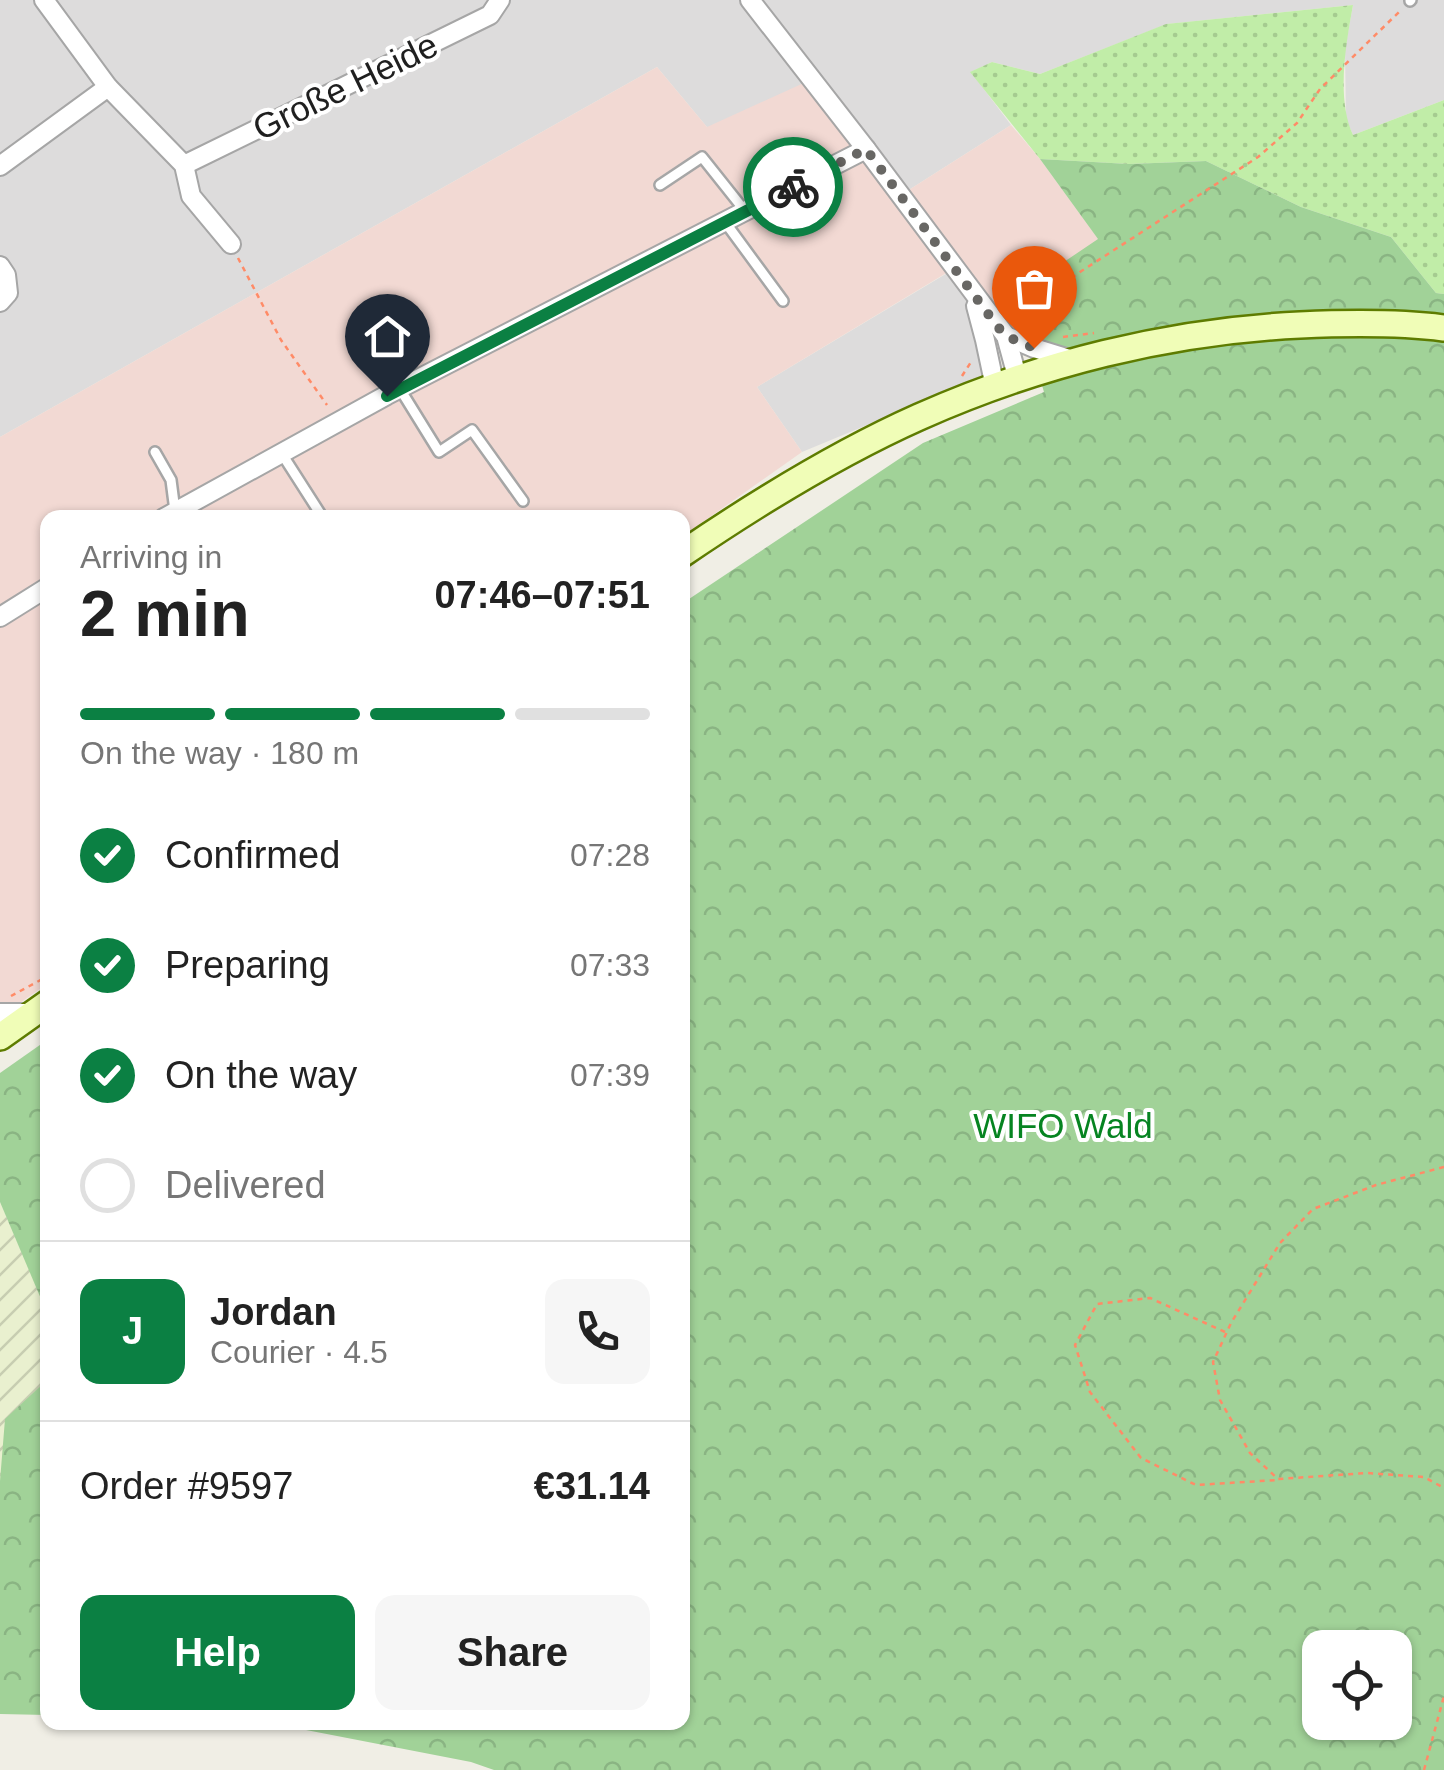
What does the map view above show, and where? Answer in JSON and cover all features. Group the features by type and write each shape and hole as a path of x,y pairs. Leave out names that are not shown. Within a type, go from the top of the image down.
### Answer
{"main road":[{"path":"690,549 836,459 918,418 1006,383 1170,338 1247,328 1338,323 1444,328"},
{"path":"0,1036 40,1009"}],"street":[{"path":"44,0 108,87 184,165 191,196 231,244"},
{"name":"Große Heide","path":"184,165 490,15 500,0"},
{"path":"750,0 1006,336 1078,362"},
{"path":"0,166 108,87"},
{"path":"177,510 400,388 866,149"},
{"path":"0,266 6,275 8,293 0,302"},
{"path":"977,299 986,340 1006,383"},
{"path":"1006,336 1006,383"},
{"path":"0,617 40,592"},
{"path":"0,1013 40,1008"}],"lane":[{"path":"660,185 702,157 746,211"},
{"path":"725,222 783,301"},
{"path":"400,388 440,452 472,430 523,500"},
{"path":"155,452 170,480 169,510"},
{"path":"282,454 318,510"}],"path":[{"path":"977,299 1012,316 1035,305 1258,157 1297,122 1320,90 1411,1"},
{"path":"231,244 281,340 339,423"},
{"path":"0,998 40,980"},
{"path":"1278,1480 1250,1453 1220,1400 1214,1362 1227,1332 1280,1243 1314,1209 1376,1185 1444,1168"},
{"path":"1227,1332 1150,1298 1098,1304 1075,1344 1090,1392 1141,1458 1196,1485 1368,1473 1424,1478 1444,1488"},
{"path":"1424,1770 1444,1696"}],"shaded area":[{"path":"0,0 1444,0 1444,100 1353,135 1346,119 1345,49 1353,5 1167,24 1040,74 992,62 971,72 1011,125 904,193 707,127 657,67 0,437"},
{"path":"657,67 707,127 817,77 904,193 1011,125 1099,240 1015,295 972,317 967,296 948,272 757,387 802,452 690,531 690,510 40,510 40,989 0,1017 0,437"},
{"path":"949,272 967,296 985,376 802,452 757,387"}],"green space":[{"path":"1353,5 1344,88 1353,135 1444,100 1444,294 1436,293 1391,237 1301,207 1206,161 1129,164 1040,159 970,72 992,62 1040,74 1166,24"},
{"name":"WIFO Wald","path":"1040,159 1129,164 1206,161 1301,207 1391,237 1436,293 1444,294 1444,1770 494,1770 471,1762 306,1730 690,1730 690,598 923,443 1044,392 1015,295 1098,239"},
{"path":"40,1045 40,1296 0,1202 0,1073"},
{"path":"0,1202 40,1294 40,1392 0,1481"},
{"path":"40,1387 40,1715 0,1714 0,1481 5,1419"}],"way so far":[{"path":"793,187 866,149 997,326 1006,336 1034,348"}],"route":[{"path":"387,396 793,187"}]}
